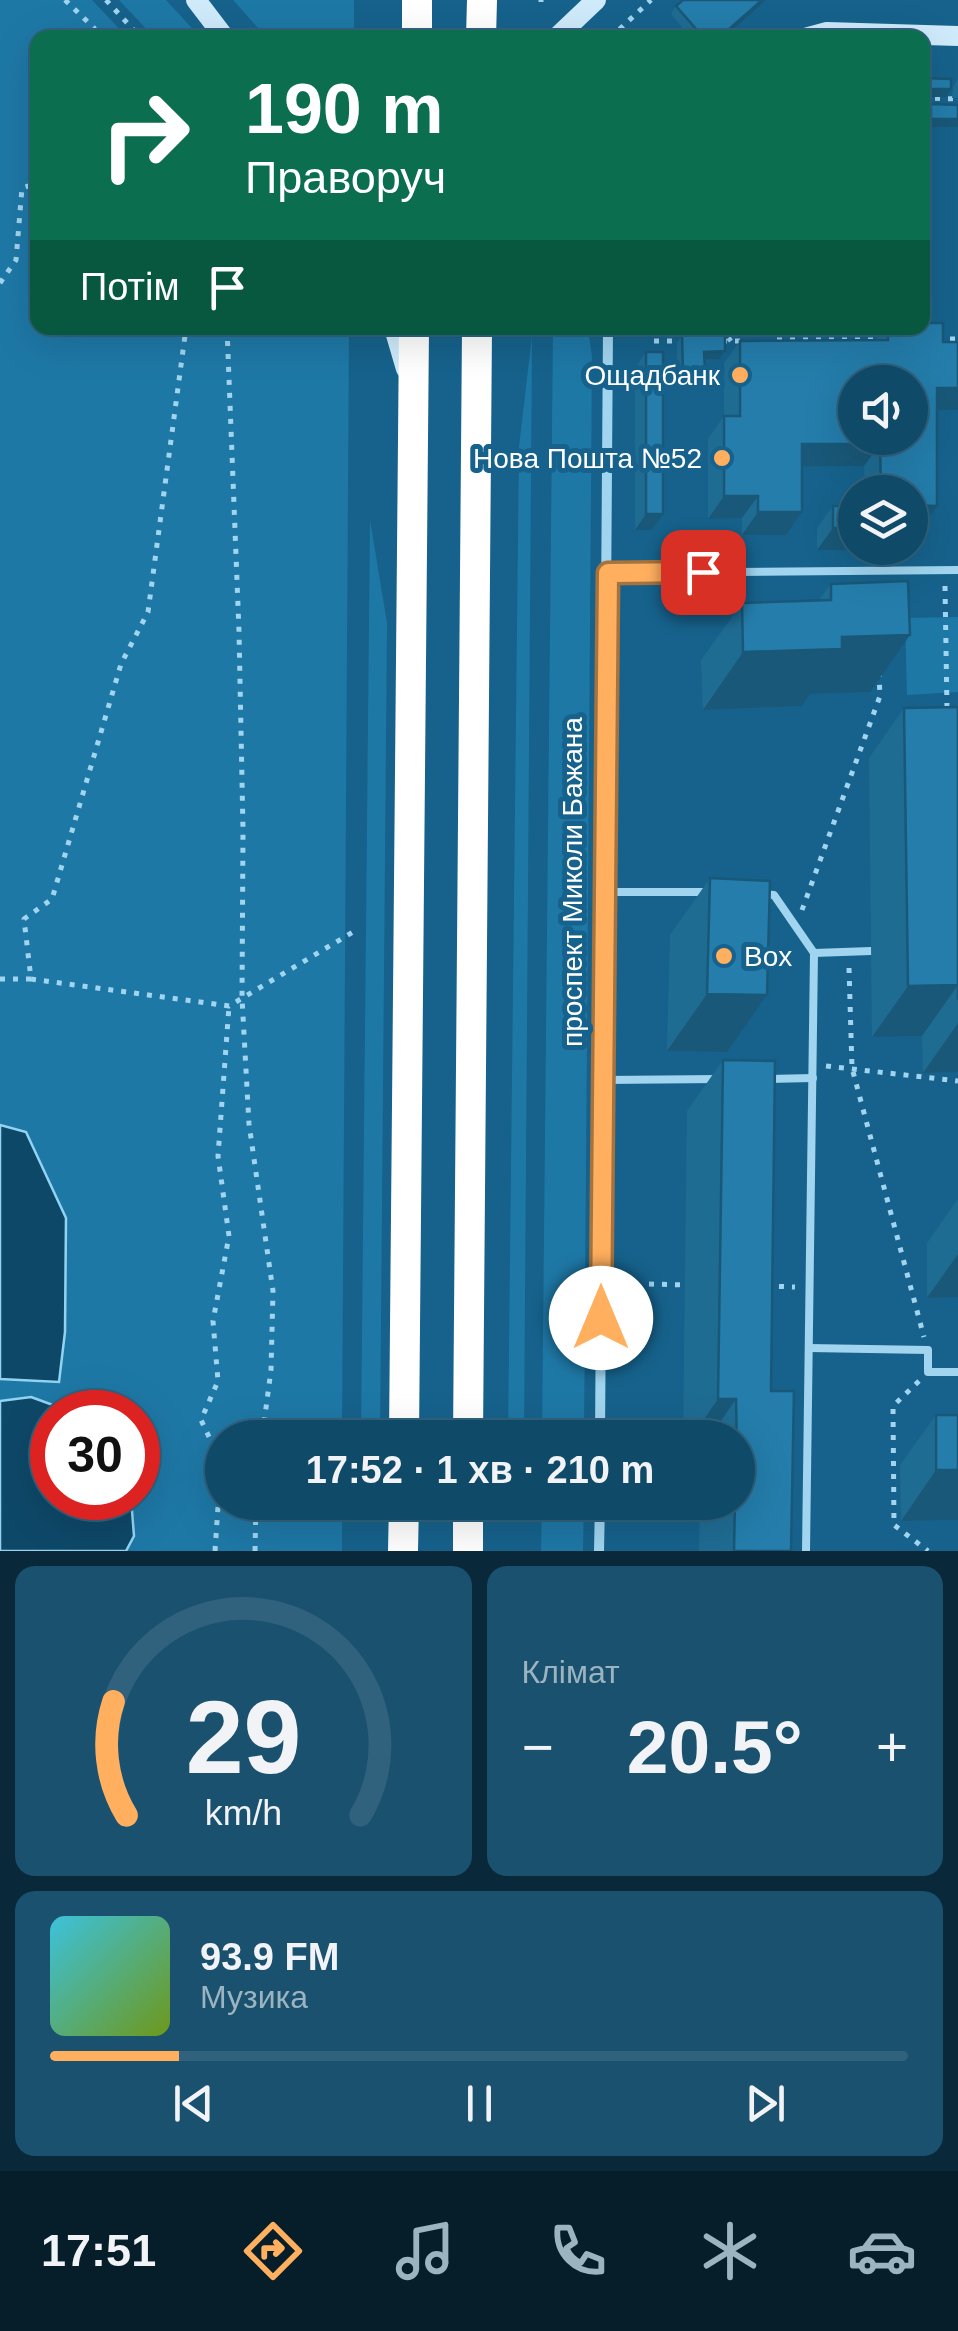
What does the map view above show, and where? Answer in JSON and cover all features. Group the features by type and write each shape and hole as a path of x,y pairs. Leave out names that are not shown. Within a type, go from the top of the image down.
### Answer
{"highway":[{"path":"416,30 417,0"},
{"path":"481,30 482,0"},
{"path":"404,1420 414,335"},
{"path":"468,1420 478,335"},
{"path":"403,1551 404,1520"},
{"path":"468,1520 468,1551"}],"street":[{"path":"196,0 219,30"},
{"path":"564,30 596,0"},
{"path":"930,35 958,36"},
{"path":"396,335 413,396"},
{"name":"проспект Миколи Бажана","path":"600,1420 608,335"},
{"path":"600,1520 600,1551"}],"lane":[{"path":"608,573 958,570"},
{"path":"603,892 718,892"},
{"path":"755,894 774,895 814,953 806,1551"},
{"path":"814,953 871,952"},
{"path":"759,1078 813,1078"},
{"path":"603,1080 723,1079"},
{"path":"809,1348 928,1350 928,1372 958,1372"}],"path":[{"path":"66,0 95,30"},
{"path":"106,0 133,30"},
{"path":"619,30 651,0"},
{"path":"930,98 958,98"},
{"path":"0,283 16,260 22,188 30,186"},
{"path":"31,979 24,920 52,899 121,664 148,612 185,335"},
{"path":"227,335 240,670 242,998 250,1124 273,1291 264,1420"},
{"path":"726,335 731,341"},
{"path":"920,339 958,339"},
{"path":"770,340 882,340"},
{"path":"654,341 692,341"},
{"path":"712,341 751,341 750,352"},
{"path":"945,583 947,718"},
{"path":"796,927 880,696 879,658"},
{"path":"0,979 31,979 229,1006 358,929"},
{"path":"848,952 852,1068 928,1350"},
{"path":"215,1551 221,1462 201,1420 218,1381 213,1321 229,1236 218,1156 229,1006"},
{"path":"813,1064 958,1081"},
{"path":"649,1284 685,1285"},
{"path":"756,1286 810,1287"},
{"path":"928,1372 893,1406 894,1525 928,1551"},
{"path":"255,1551 256,1520"}],"shaded area":[{"path":"0,0 92,0 120,30 30,30 30,335 349,335 342,1420 205,1420 205,1520 342,1520 342,1551 0,1551"},
{"path":"119,0 166,0 194,30 147,30"},
{"path":"233,0 354,0 354,30 260,30"},
{"path":"553,335 589,335 592,357 584,1420 542,1420"},
{"path":"532,336 524,1420 508,1420 519,447"},
{"path":"370,520 387,623 380,1420 361,1420"},
{"path":"958,617 958,692 907,695 905,618"},
{"path":"0,1125 26,1132 66,1218 65,1332 59,1382 0,1379"},
{"path":"30,1397 30,1520 133,1520 134,1536 126,1551 0,1551 0,1401"},
{"path":"542,1520 584,1520 583,1551 541,1551"}],"building":[{"path":"683,0 762,0 728,30 697,30 676,6"},
{"path":"930,78 951,79 951,89 930,89"},
{"path":"931,104 958,105 958,119 931,119"},
{"path":"930,323 943,323 943,342 958,342 958,388 937,388 937,506 928,506 928,475 881,475 880,455 928,455 928,365 838,365 838,444 802,444 802,512 758,512 758,496 724,496 724,416 740,416 740,341 888,340 888,335 930,335"},
{"path":"682,335 725,335 725,351 704,352 705,370 683,371"},
{"path":"646,352 663,352 663,514 646,514"},
{"path":"833,506 838,506 838,528 833,528"},
{"path":"908,581 910,635 842,637 842,649 743,652 742,603 831,600 831,584"},
{"path":"958,707 958,985 908,986 904,708"},
{"path":"710,878 770,881 767,995 707,994"},
{"path":"723,1060 775,1061 771,1391 794,1391 791,1551 734,1551 735,1520 755,1520 755,1420 736,1420 736,1399 718,1399"},
{"path":"936,1415 958,1415 958,1470 936,1470"}],"place":[{"name":"Ощадбанк","path":"740,375"},
{"name":"Нова Пошта №52","path":"722,458"},
{"name":"Box","path":"724,956"}],"route":[{"path":"601,1318 608,573 703,572"}]}
